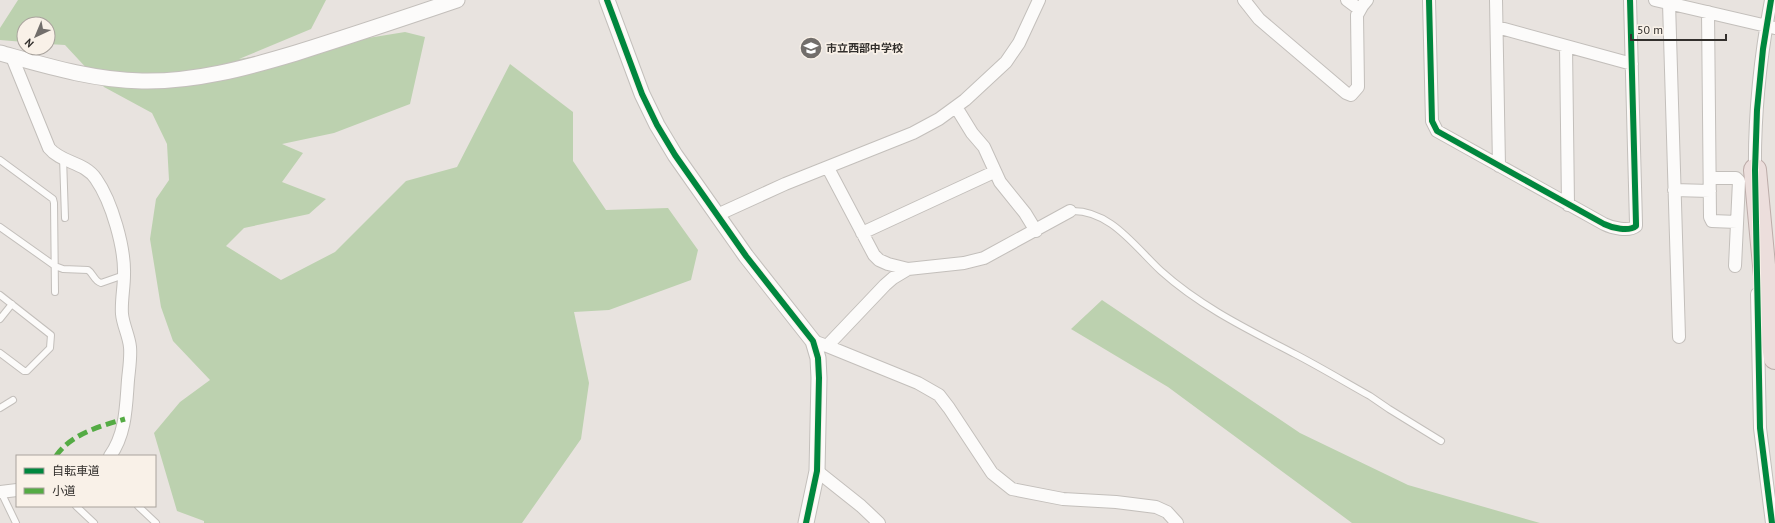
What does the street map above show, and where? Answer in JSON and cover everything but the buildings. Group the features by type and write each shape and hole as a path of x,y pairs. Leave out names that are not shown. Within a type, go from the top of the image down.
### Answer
{"highway":[{"path":"1755,170 1769,318 1775,358"}],"street":[{"path":"6,55 55,69 89,76 142,81 192,78 263,62 336,41 457,0"},
{"path":"607,0 649,110 685,171 746,256 820,343 918,383 939,395 992,473 1012,489 1063,499 1116,502 1156,507 1167,512 1177,523"},
{"path":"717,214 785,184 913,133 939,119 956,107 1006,62 1019,43 1030,16 1039,0"},
{"path":"1244,0 1259,19 1348,95 1354,93 1358,87 1356,22 1359,9 1368,0"},
{"path":"1347,0 1359,9"},
{"path":"1430,0 1434,126 1442,134 1610,227 1632,229 1636,226 1630,0"},
{"path":"1496,0 1499,166"},
{"path":"1655,0 1771,27"},
{"path":"1771,0 1771,27 1757,110 1755,170 1760,428 1772,523"},
{"path":"1669,3 1679,337"},
{"path":"1708,12 1710,212 1712,221 1737,222"},
{"path":"1497,27 1632,64"},
{"path":"1566,46 1568,205"},
{"path":"6,55 49,148 56,154 88,170 96,179 107,200 118,234 124,275 122,310 123,321 129,340 130,362 124,422 119,440 111,455"},
{"path":"956,107 972,134 984,147 994,172 1004,188 1025,213 1036,231"},
{"path":"828,168 869,248 879,260 893,266 908,269 980,260 1036,231 1070,211"},
{"path":"862,234 994,172"},
{"path":"1710,178 1734,178 1738,180 1735,266"},
{"path":"1674,190 1710,191"},
{"path":"806,523 817,470 818,358 820,343 893,278 908,269"},
{"path":"817,470 861,506 879,523"},
{"path":"1,492 16,490"}],"lane":[{"path":"63,157 65,218"},
{"path":"0,160 53,199 55,292"},
{"path":"1070,211 1089,213 1105,220 1123,232 1161,270 1189,294 1234,322 1370,396 1441,441"},
{"path":"0,227 55,266 63,269 88,270 96,280 101,283 124,275"},
{"path":"0,295 51,335 50,348 27,371 24,371 0,353"},
{"path":"0,319 12,304"},
{"path":"0,408 13,400"},
{"path":"1,492 16,523"},
{"path":"77,507 94,523"},
{"path":"139,507 156,523"}],"green space":[{"path":"18,0 326,0 311,29 239,59 405,32 425,37 410,104 334,133 282,144 303,153 282,182 326,199 309,214 244,228 226,246 281,280 335,252 406,181 457,167 510,64 573,112 573,161 606,210 668,208 698,250 691,280 609,310 574,312 589,383 581,439 522,523 204,523 204,521 177,511 154,433 180,402 210,380 173,341 161,307 150,239 156,199 169,180 167,144 152,113 104,87 65,45 56,44 56,16 16,16 16,41 0,40 0,28"},
{"path":"1102,300 1300,433 1408,485 1540,523 1352,523 1168,387 1071,329"}],"marked path":[{"path":"57,455 62,448 78,436 96,428 125,419"}],"cycle path":[{"path":"607,0 642,94 657,125 675,155 746,256 813,341 818,358 819,378 817,471 806,523"},
{"path":"1429,0 1432,121 1437,131 1604,224 1611,227 1625,229 1636,226 1630,0"},
{"path":"1771,0 1763,49 1757,110 1755,170 1760,428 1772,523"}],"place":[{"name":"市立西部中学校","path":"811,48"}]}
